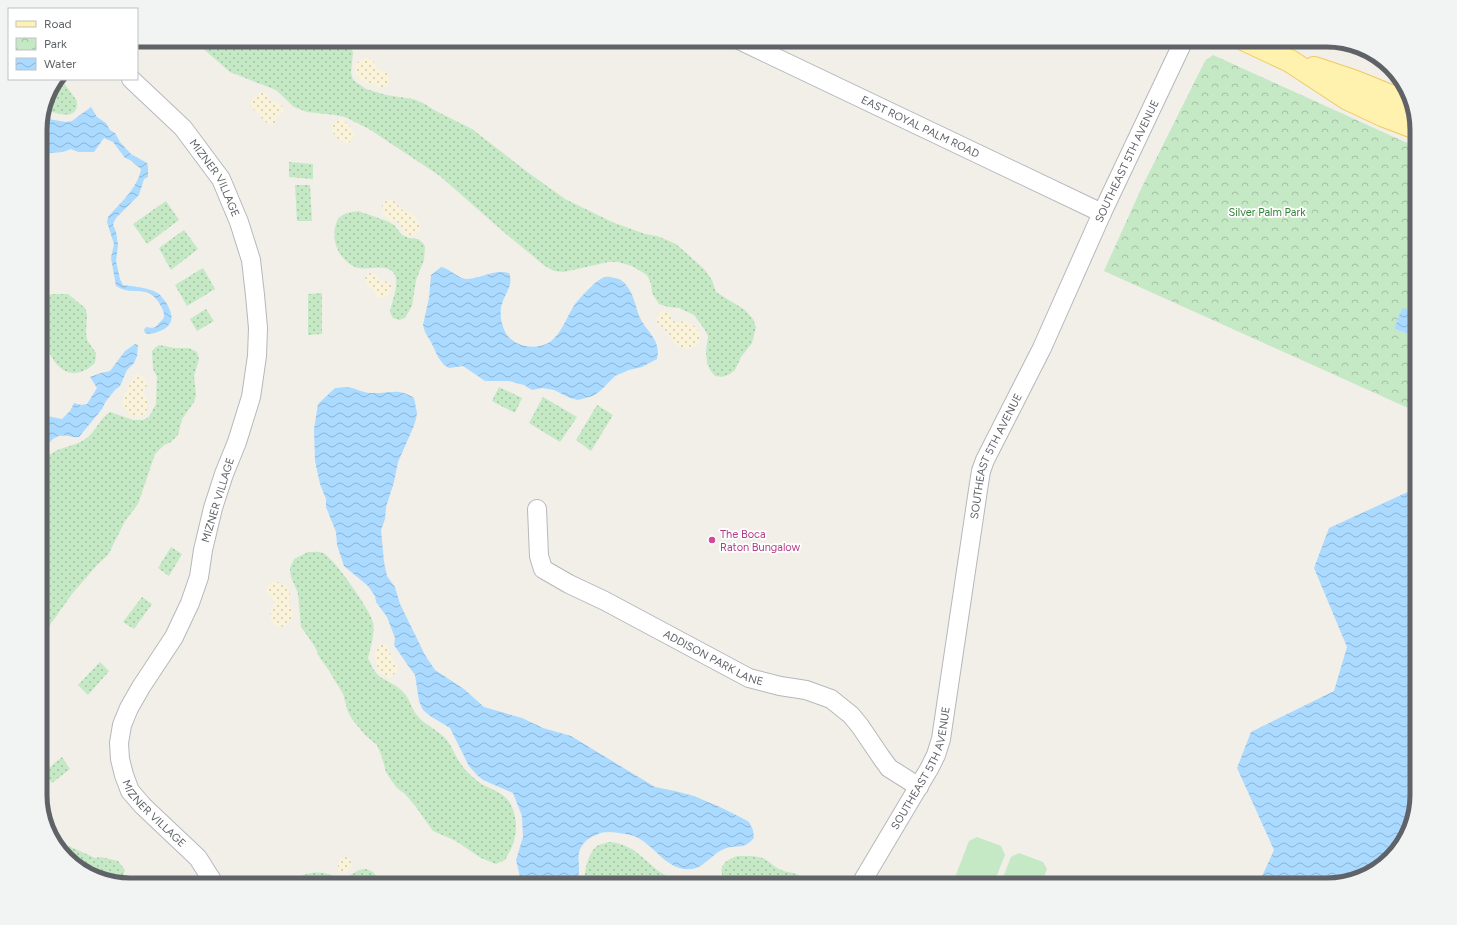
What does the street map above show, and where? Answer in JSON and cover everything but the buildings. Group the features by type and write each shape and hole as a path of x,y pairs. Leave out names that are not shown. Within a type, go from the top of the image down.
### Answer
{"main road":[{"path":"1260,47 1290,61 1353,80 1405,102"},
{"path":"1290,61 1348,100 1410,126"}],"street":[{"name":"EAST ROYAL PALM ROAD","path":"754,47 1102,213"},
{"name":"SOUTHEAST 5TH AVENUE","path":"864,878 936,755 944,723 981,471 985,460 1042,348 1102,213 1181,47"},
{"name":"MIZNER VILLAGE","path":"132,80 183,128 221,179 239,222 251,260 255,295 258,328 257,356 251,397 237,442 224,474 213,508 203,550 199,577 190,603 174,638 141,686 129,708 122,725 119,743 120,759 130,791 143,806 198,858 211,878"},
{"name":"ADDISON PARK LANE","path":"537,509 539,556 543,569 568,584 605,601 749,678 780,686 806,690 831,699 852,715 880,758 889,768 918,787"}],"green space":[{"path":"201,47 351,47 353,53 351,72 353,80 366,89 386,95 413,99 425,104 472,129 565,199 612,222 645,234 657,236 676,244 704,269 712,280 716,292 745,310 753,319 756,327 752,343 741,357 735,370 722,377 715,376 707,363 706,352 708,336 705,330 694,315 679,308 659,304 652,293 651,284 647,275 632,266 618,262 608,262 564,272 554,271 545,266 505,233 440,176 369,129 345,117 307,112 294,107 276,90 230,72"},
{"name":"Silver Palm Park","path":"1213,55 1410,144 1410,311 1402,308 1394,329 1410,335 1410,409 1104,271 1141,189 1205,61"},
{"path":"63,82 77,101 77,108 70,114 59,114 50,111 53,98"},
{"path":"289,162 313,164 313,179 289,177"},
{"path":"295,185 310,185 312,221 297,221"},
{"path":"166,201 179,220 147,244 133,224"},
{"path":"358,211 387,221 394,225 402,235 409,238 418,239 425,247 424,260 416,280 412,306 405,318 399,320 393,318 390,312 396,284 395,275 392,271 382,268 355,267 341,256 338,250 334,234 337,220 348,213"},
{"path":"184,230 198,249 171,270 159,248"},
{"path":"203,268 215,289 187,306 175,285"},
{"path":"322,293 322,334 308,335 308,294"},
{"path":"68,294 85,308 87,314 87,340 96,353 95,363 85,370 75,373 64,371 55,362 47,348 47,296"},
{"path":"206,309 214,321 197,331 190,319"},
{"path":"159,345 175,348 189,348 197,352 199,359 194,376 196,395 194,402 182,419 178,435 171,442 164,445 155,454 138,504 125,521 108,555 97,565 72,594 47,629 47,458 55,451 74,445 87,438 110,412 133,420 143,420 149,417 156,404 157,377 153,369 152,351"},
{"path":"499,387 522,398 515,413 492,401"},
{"path":"543,397 577,417 560,442 529,423"},
{"path":"597,405 613,415 591,451 576,440"},
{"path":"171,547 182,554 169,576 158,568"},
{"path":"308,552 321,552 328,557 343,574 365,607 373,622 372,640 368,658 379,676 404,693 416,714 422,721 447,740 460,763 469,773 479,782 504,796 508,800 514,812 516,833 512,847 505,860 496,864 481,858 456,841 433,831 416,807 391,780 386,772 377,745 365,735 352,719 348,712 343,694 320,658 314,645 301,627 298,593 291,577 290,568 294,559"},
{"path":"142,597 152,604 134,629 123,622"},
{"path":"100,662 109,671 88,695 78,685"},
{"path":"62,757 70,769 52,783 47,776 47,770"},
{"path":"977,837 1001,846 1005,855 996,878 955,878 969,841"},
{"path":"609,842 618,843 625,846 637,853 660,872 672,878 585,878 591,854 597,846"},
{"path":"69,846 95,858 101,857 118,861 125,870 123,877 103,874 93,869 75,857 66,848"},
{"path":"1019,853 1043,862 1047,869 1044,878 1003,878 1011,857"},
{"path":"738,856 754,856 765,859 779,869 794,873 803,878 724,878 722,875 722,867 732,858"},
{"path":"363,869 370,870 377,878 343,878"},
{"path":"315,872 343,878 297,878 305,874"}],"sand":[{"path":"366,58 372,59 377,69 387,73 390,80 387,86 379,88 373,84 364,83 356,75 356,65 359,61"},
{"path":"262,92 267,94 271,100 282,106 284,111 276,117 276,121 273,125 263,121 260,114 250,105 251,101"},
{"path":"341,119 353,130 355,135 349,143 343,142 335,136 333,132 333,124"},
{"path":"388,199 394,201 402,210 413,214 420,226 418,233 413,235 405,234 399,223 389,219 383,213 382,204"},
{"path":"367,274 377,274 380,281 389,282 392,287 388,296 378,296 374,293 372,288 367,285 365,277"},
{"path":"664,310 670,314 673,321 687,321 696,328 700,334 700,341 698,345 688,349 674,343 668,333 658,324 657,321 660,312"},
{"path":"137,374 144,378 147,385 143,393 147,400 147,410 142,417 130,415 123,405 126,392"},
{"path":"274,581 281,583 290,592 289,605 293,614 289,623 282,627 276,626 270,617 275,601 266,589"},
{"path":"381,644 387,645 391,658 397,666 397,672 391,677 383,674 376,663 375,650"},
{"path":"346,857 350,859 352,866 346,872 342,873 338,871 338,865 340,859"}],"water":[{"path":"91,107 97,117 106,123 110,130 115,133 120,142 131,154 147,163 148,177 144,179 139,195 116,218 113,224 118,245 116,261 123,285 156,292 165,301 170,310 172,318 171,322 165,328 155,333 145,333 144,330 146,327 155,327 164,318 163,310 157,300 149,293 129,291 116,286 111,258 114,244 107,222 108,217 123,201 136,183 141,169 125,158 113,142 104,138 94,152 78,152 71,149 63,152 47,153 48,119 66,122 72,121"},
{"path":"441,267 466,279 477,278 498,272 509,273 510,285 501,308 502,324 506,333 512,340 521,345 531,347 541,346 550,342 558,334 575,304 586,291 596,283 606,277 619,279 623,281 629,289 641,319 655,340 658,352 657,359 642,367 629,370 615,376 593,396 578,400 570,398 554,390 542,388 532,390 524,385 509,381 485,381 463,366 449,368 444,365 438,357 423,325 429,298 431,275"},
{"path":"1402,308 1410,311 1410,335 1394,329"},
{"path":"135,344 138,345 137,356 134,363 127,370 120,386 106,401 102,409 79,437 64,435 59,436 47,445 47,416 62,419 70,411 74,403 81,405 87,404 97,388 90,377 110,371 125,351"},
{"path":"347,387 368,393 398,392 414,398 417,413 416,419 398,462 394,482 386,507 385,519 381,530 387,576 395,587 400,604 425,655 435,670 464,689 484,707 522,718 543,728 571,736 655,787 694,796 742,818 749,822 753,830 754,838 750,842 746,845 724,849 696,868 683,869 669,863 640,839 627,834 608,832 588,839 580,849 578,878 520,878 516,860 523,837 522,816 513,793 483,780 477,775 469,766 450,728 423,710 419,701 415,675 394,645 395,638 387,617 376,602 375,596 368,586 344,566 337,545 336,532 326,507 326,499 320,484 315,461 314,429 318,404 335,388"},
{"path":"1410,491 1410,800 1406,822 1396,841 1389,850 1373,864 1359,872 1327,878 1261,878 1274,850 1237,768 1251,732 1334,691 1347,647 1314,568 1329,528"}],"place":[{"name":"The Boca Raton Bungalow","path":"712,540"}]}
